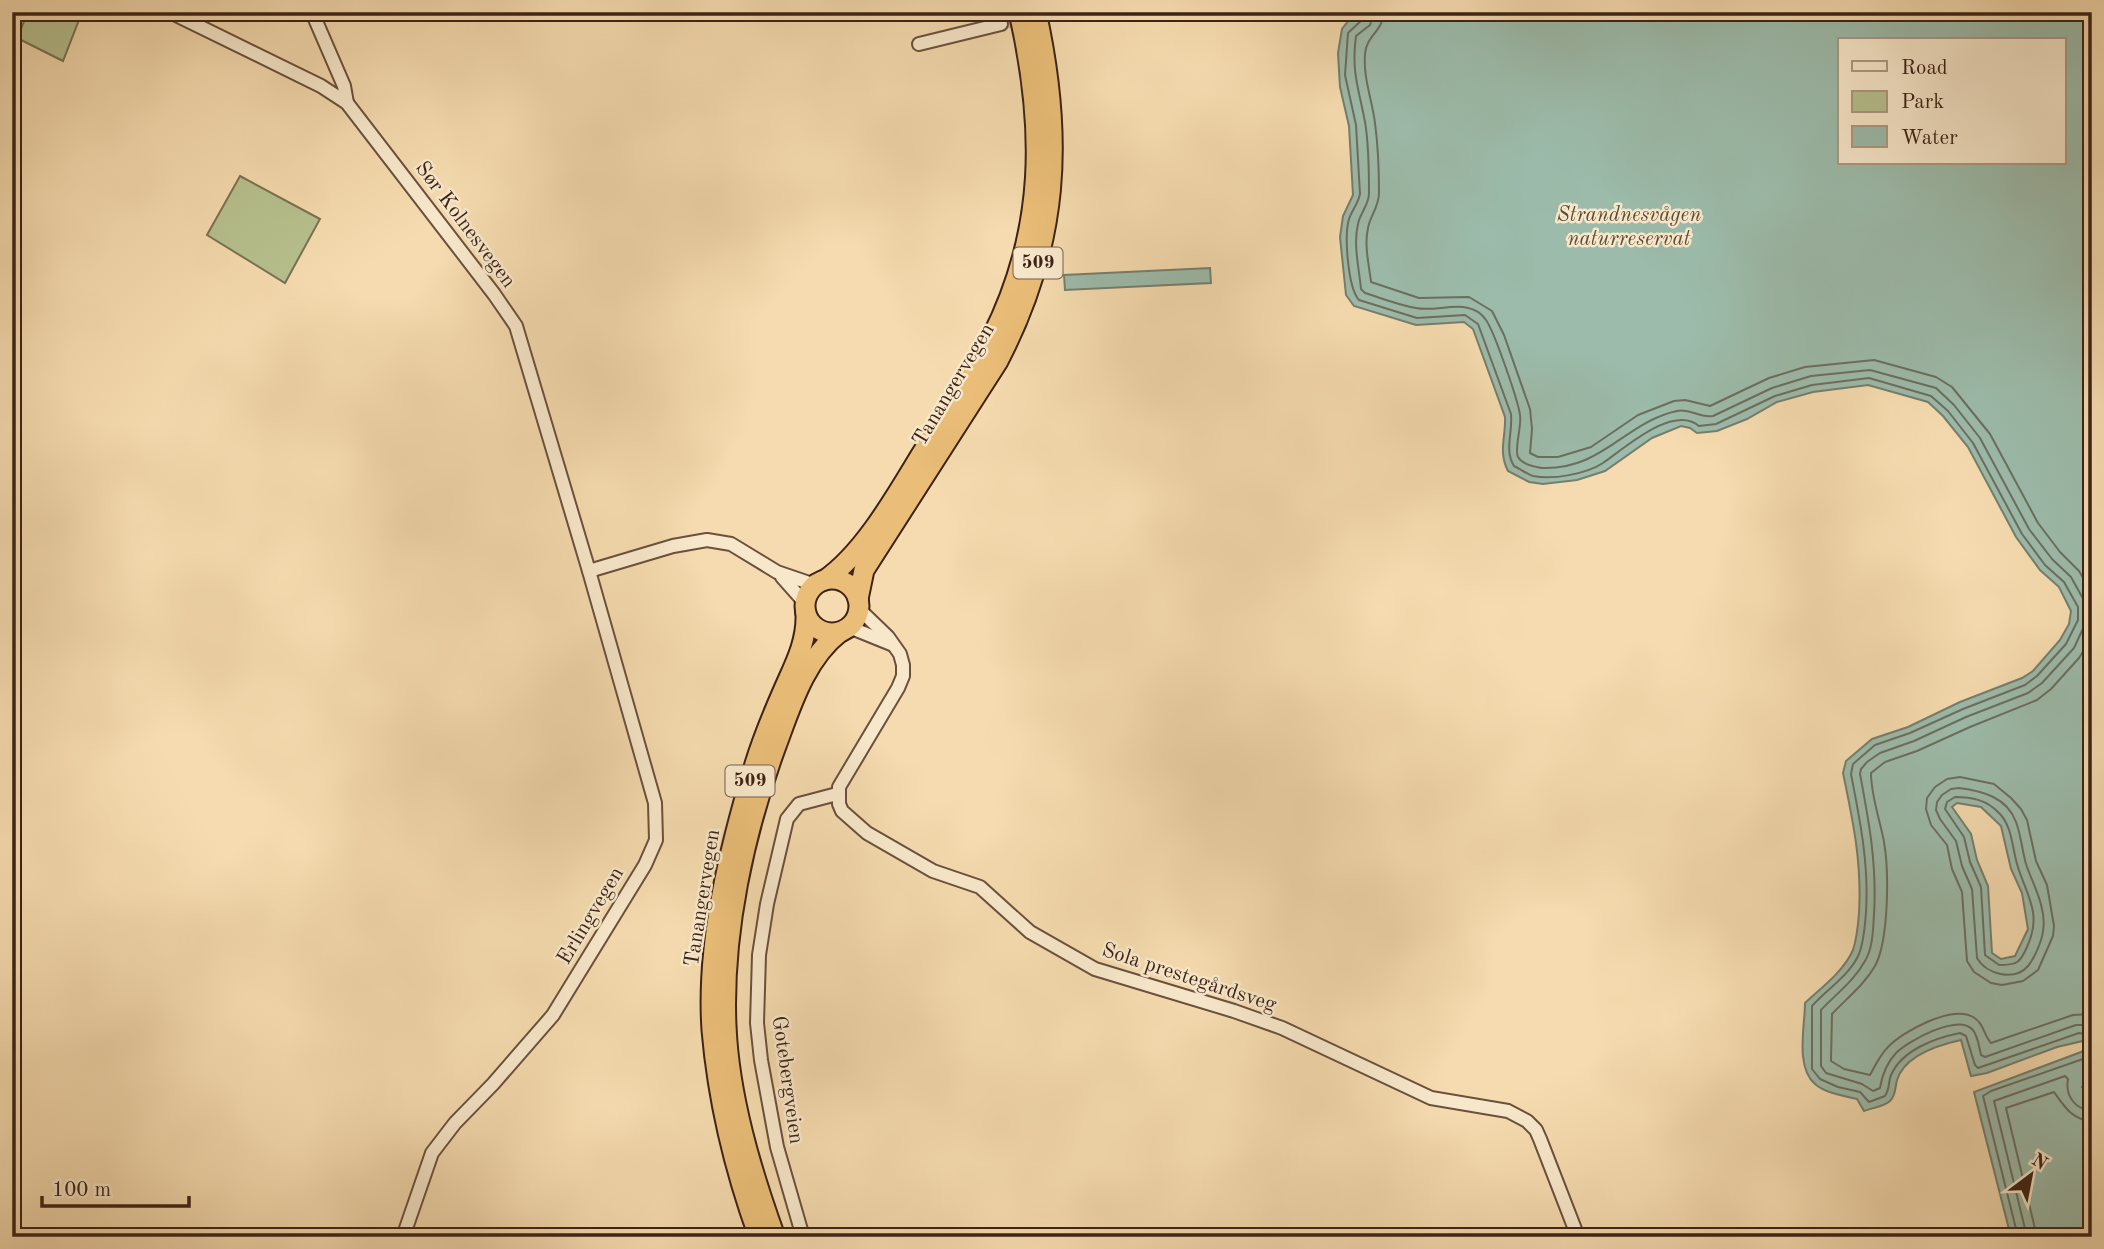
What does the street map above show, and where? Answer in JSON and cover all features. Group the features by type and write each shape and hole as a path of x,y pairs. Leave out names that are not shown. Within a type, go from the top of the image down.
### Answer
{"highway":[{"name":"Tanangervegen","path":"820,583 849,561 916,464 983,355 1018,274 1033,207 1037,150 1033,85 1019,12"},
{"name":"Tanangervegen","path":"859,604 864,569 1003,353 1037,266 1049,209 1054,136 1048,72 1036,12"},
{"path":"820,583 835,579 845,583 853,589 859,604"},
{"name":"509","path":"806,609 808,593 820,583"},
{"name":"509","path":"844,630 856,619 859,604"},
{"name":"Tanangervegen","path":"760,1237 736,1164 717,1075 712,1029 714,954 741,813 768,727 804,641 806,609"},
{"path":"806,609 811,623 819,630 829,633 844,630"},
{"name":"Tanangervegen","path":"775,1237 750,1160 731,1073 726,1028 728,956 740,876 769,765 813,660 821,649 844,630"}],"street":[{"name":"Sør Kolnesvegen","path":"170,12 321,86 347,103 516,326 589,571"},
{"path":"312,12 344,86 347,103"},
{"path":"919,44 1001,24"},
{"path":"589,571 673,546 707,540 731,544 776,572 820,583"},
{"name":"Erlingvegen","path":"403,1237 432,1153 455,1123 553,1015 645,865 656,839 655,803 589,571"},
{"path":"776,572 806,609"},
{"path":"837,794 842,780 898,688 903,665 888,637 859,604"},
{"path":"844,630 894,646"},
{"name":"Gotebergveien","path":"803,1237 777,1147 761,1060 757,1023 760,955 767,904 787,819 799,804 837,794"},
{"name":"Sola prestegårdsveg","path":"837,794 842,811 867,833 933,871 980,887 1030,932 1095,969 1282,1028 1431,1098 1462,1105 1496,1108 1527,1121 1540,1139 1578,1237"}],"green space":[{"path":"28,12 82,12 63,61 17,38"},
{"path":"240,176 320,219 285,283 207,235"}],"water":[{"path":"1361,12 2092,12 2092,1081 2082,1087 2092,1097 2092,1237 2011,1237 1974,1092 2081,1052 2088,1047 2087,1040 2057,1047 1987,1073 1971,1076 1961,1040 1942,1045 1923,1052 1907,1064 1901,1071 1890,1101 1864,1111 1857,1099 1829,1092 1815,1084 1809,1077 1803,1057 1805,1003 1844,965 1853,950 1857,932 1858,859 1843,773 1846,761 1872,739 1908,727 2033,671 2060,640 2069,624 2071,611 2059,587 2040,570 2016,537 1968,447 1943,416 1928,402 1868,385 1813,392 1777,402 1747,419 1717,431 1697,433 1681,426 1652,438 1605,471 1577,480 1543,484 1529,482 1508,471 1503,451 1505,417 1473,329 1464,322 1416,325 1354,306 1346,295 1340,237 1343,216 1353,195 1349,126 1340,87 1338,53 1342,29","holes":["1957,803 1981,807 2001,826 2011,869 2022,893 2028,929 2015,956 2001,959 1992,953 1988,886 1977,860 1971,834 1952,807"]},
{"path":"1210,268 1211,283 1065,290 1064,275"}],"tunnel":[{"path":"1001,24 1052,12"}],"park label":[{"name":"Strandnesvågen naturreservat","path":"1629,227"}]}
